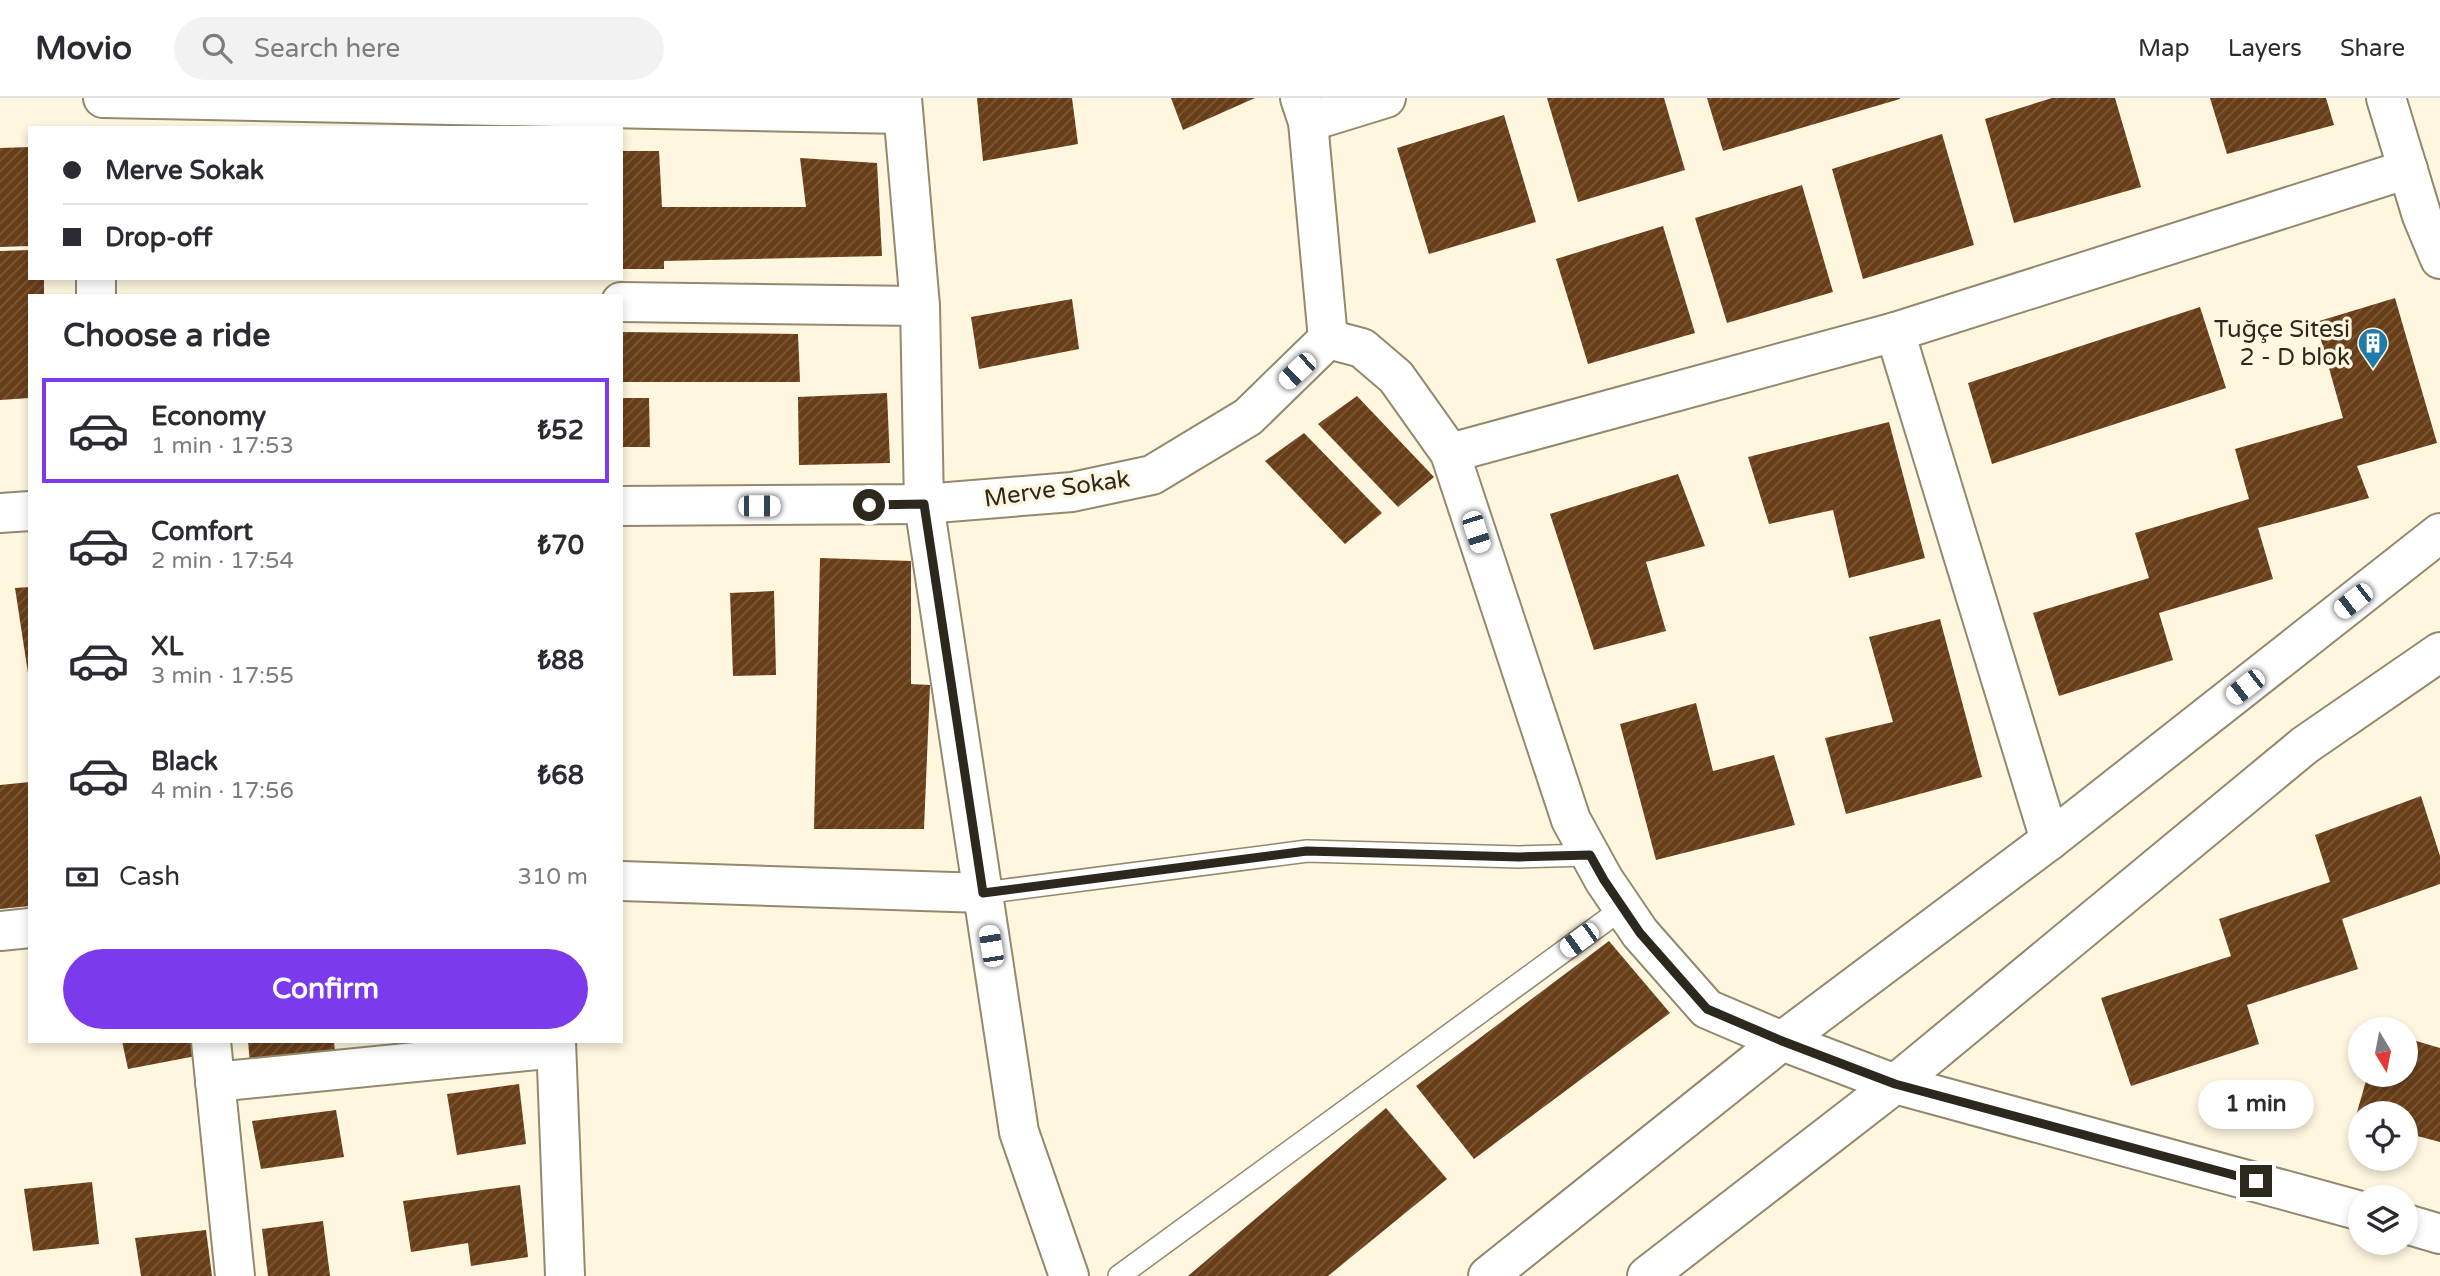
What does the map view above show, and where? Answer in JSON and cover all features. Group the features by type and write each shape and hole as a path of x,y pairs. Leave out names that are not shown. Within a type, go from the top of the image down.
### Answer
{"street":[{"path":"102,126 103,98 902,106 920,306 924,504 1019,1132 1069,1276"},
{"path":"1385,98 1304,110 1328,340 1362,348 1396,377 1450,453 1572,820 1623,908 1670,968 1707,1009 1895,1084 2348,1207"},
{"path":"2386,98 2423,216 2440,259"},
{"path":"1450,453 1895,332 2408,169"},
{"path":"623,302 920,306"},
{"path":"1895,332 2050,840"},
{"name":"Merve Sokak","path":"623,506 924,504 1072,492 1152,475 1248,417 1328,340"},
{"path":"0,513 28,511"},
{"path":"1488,1276 1782,1041 2050,840 2440,533"},
{"path":"1647,1276 1895,1084 2305,745 2440,652"},
{"path":"623,881 983,893"},
{"path":"0,931 28,928"},
{"path":"211,1043 235,1276"},
{"path":"215,1082 556,1045 565,1276"},
{"path":"2418,1228 2440,1234"}],"lane":[{"path":"983,893 1307,851 1519,857 1590,855"},
{"path":"1119,1276 1623,908"}],"building":[{"path":"977,98 1072,98 1078,144 983,161"},
{"path":"1171,98 1255,98 1183,130"},
{"path":"1547,98 1664,98 1685,170 1578,202"},
{"path":"1707,98 1900,98 1900,99 1723,151"},
{"path":"2052,98 2115,98 2141,187 2014,223 1985,119"},
{"path":"2210,98 2326,98 2334,125 2227,154"},
{"path":"1504,115 1536,222 1429,254 1397,148"},
{"path":"1942,134 1974,245 1863,279 1832,169"},
{"path":"28,147 28,246 0,247 0,148"},
{"path":"623,151 659,151 662,207 806,207 800,158 877,163 882,256 664,261 664,269 623,269"},
{"path":"1802,185 1833,292 1727,323 1695,218"},
{"path":"1663,226 1695,333 1588,364 1556,259"},
{"path":"28,250 28,280 44,280 44,294 28,294 28,398 0,400 0,251"},
{"path":"2395,298 2437,443 2357,466 2369,498 2258,528 2273,579 2159,613 2173,660 2059,696 2033,613 2149,578 2135,533 2249,499 2235,449 2343,418 2316,322"},
{"path":"1072,299 1079,349 979,369 971,317"},
{"path":"2200,307 2226,388 1992,464 1968,383"},
{"path":"623,332 798,334 800,382 623,382"},
{"path":"887,393 890,463 799,465 798,397"},
{"path":"1357,396 1434,477 1398,507 1318,424"},
{"path":"623,398 649,398 650,447 623,447"},
{"path":"1889,422 1925,558 1849,578 1833,510 1769,524 1748,457"},
{"path":"1304,433 1382,513 1345,544 1265,461"},
{"path":"1678,474 1705,546 1646,562 1666,631 1594,650 1550,514"},
{"path":"820,558 911,561 911,684 930,685 924,829 814,829"},
{"path":"28,587 28,673 15,588"},
{"path":"774,591 776,675 733,676 730,593"},
{"path":"1940,619 1982,777 1846,814 1825,738 1893,722 1869,637"},
{"path":"1696,703 1713,771 1774,755 1795,825 1656,860 1620,724"},
{"path":"28,782 28,906 0,909 0,785"},
{"path":"2421,796 2440,856 2440,884 2342,919 2358,969 2247,1005 2259,1044 2131,1086 2101,998 2231,956 2219,919 2330,882 2315,835"},
{"path":"1609,941 1670,1013 1474,1159 1416,1086"},
{"path":"2418,1042 2440,1048 2440,1142 2418,1136 2418,1101 2360,1101 2364,1087 2418,1087"},
{"path":"122,1043 194,1043 196,1056 128,1069"},
{"path":"248,1043 334,1043 335,1053 250,1064"},
{"path":"519,1084 526,1144 457,1155 447,1094"},
{"path":"1386,1108 1447,1179 1328,1276 1188,1276"},
{"path":"336,1110 344,1157 261,1169 252,1121"},
{"path":"92,1182 99,1244 33,1251 24,1189"},
{"path":"520,1185 528,1257 471,1266 468,1243 411,1252 403,1201"},
{"path":"323,1221 330,1276 268,1276 262,1229"},
{"path":"206,1230 212,1276 141,1276 135,1238"}],"place":[{"name":"Tuğçe Sitesi 2 - D blok","path":"2373,370"}],"route":[{"path":"869,505 924,504 983,893 1307,851 1519,857 1590,855 1640,933 1707,1009 1895,1084 2256,1181"}]}
